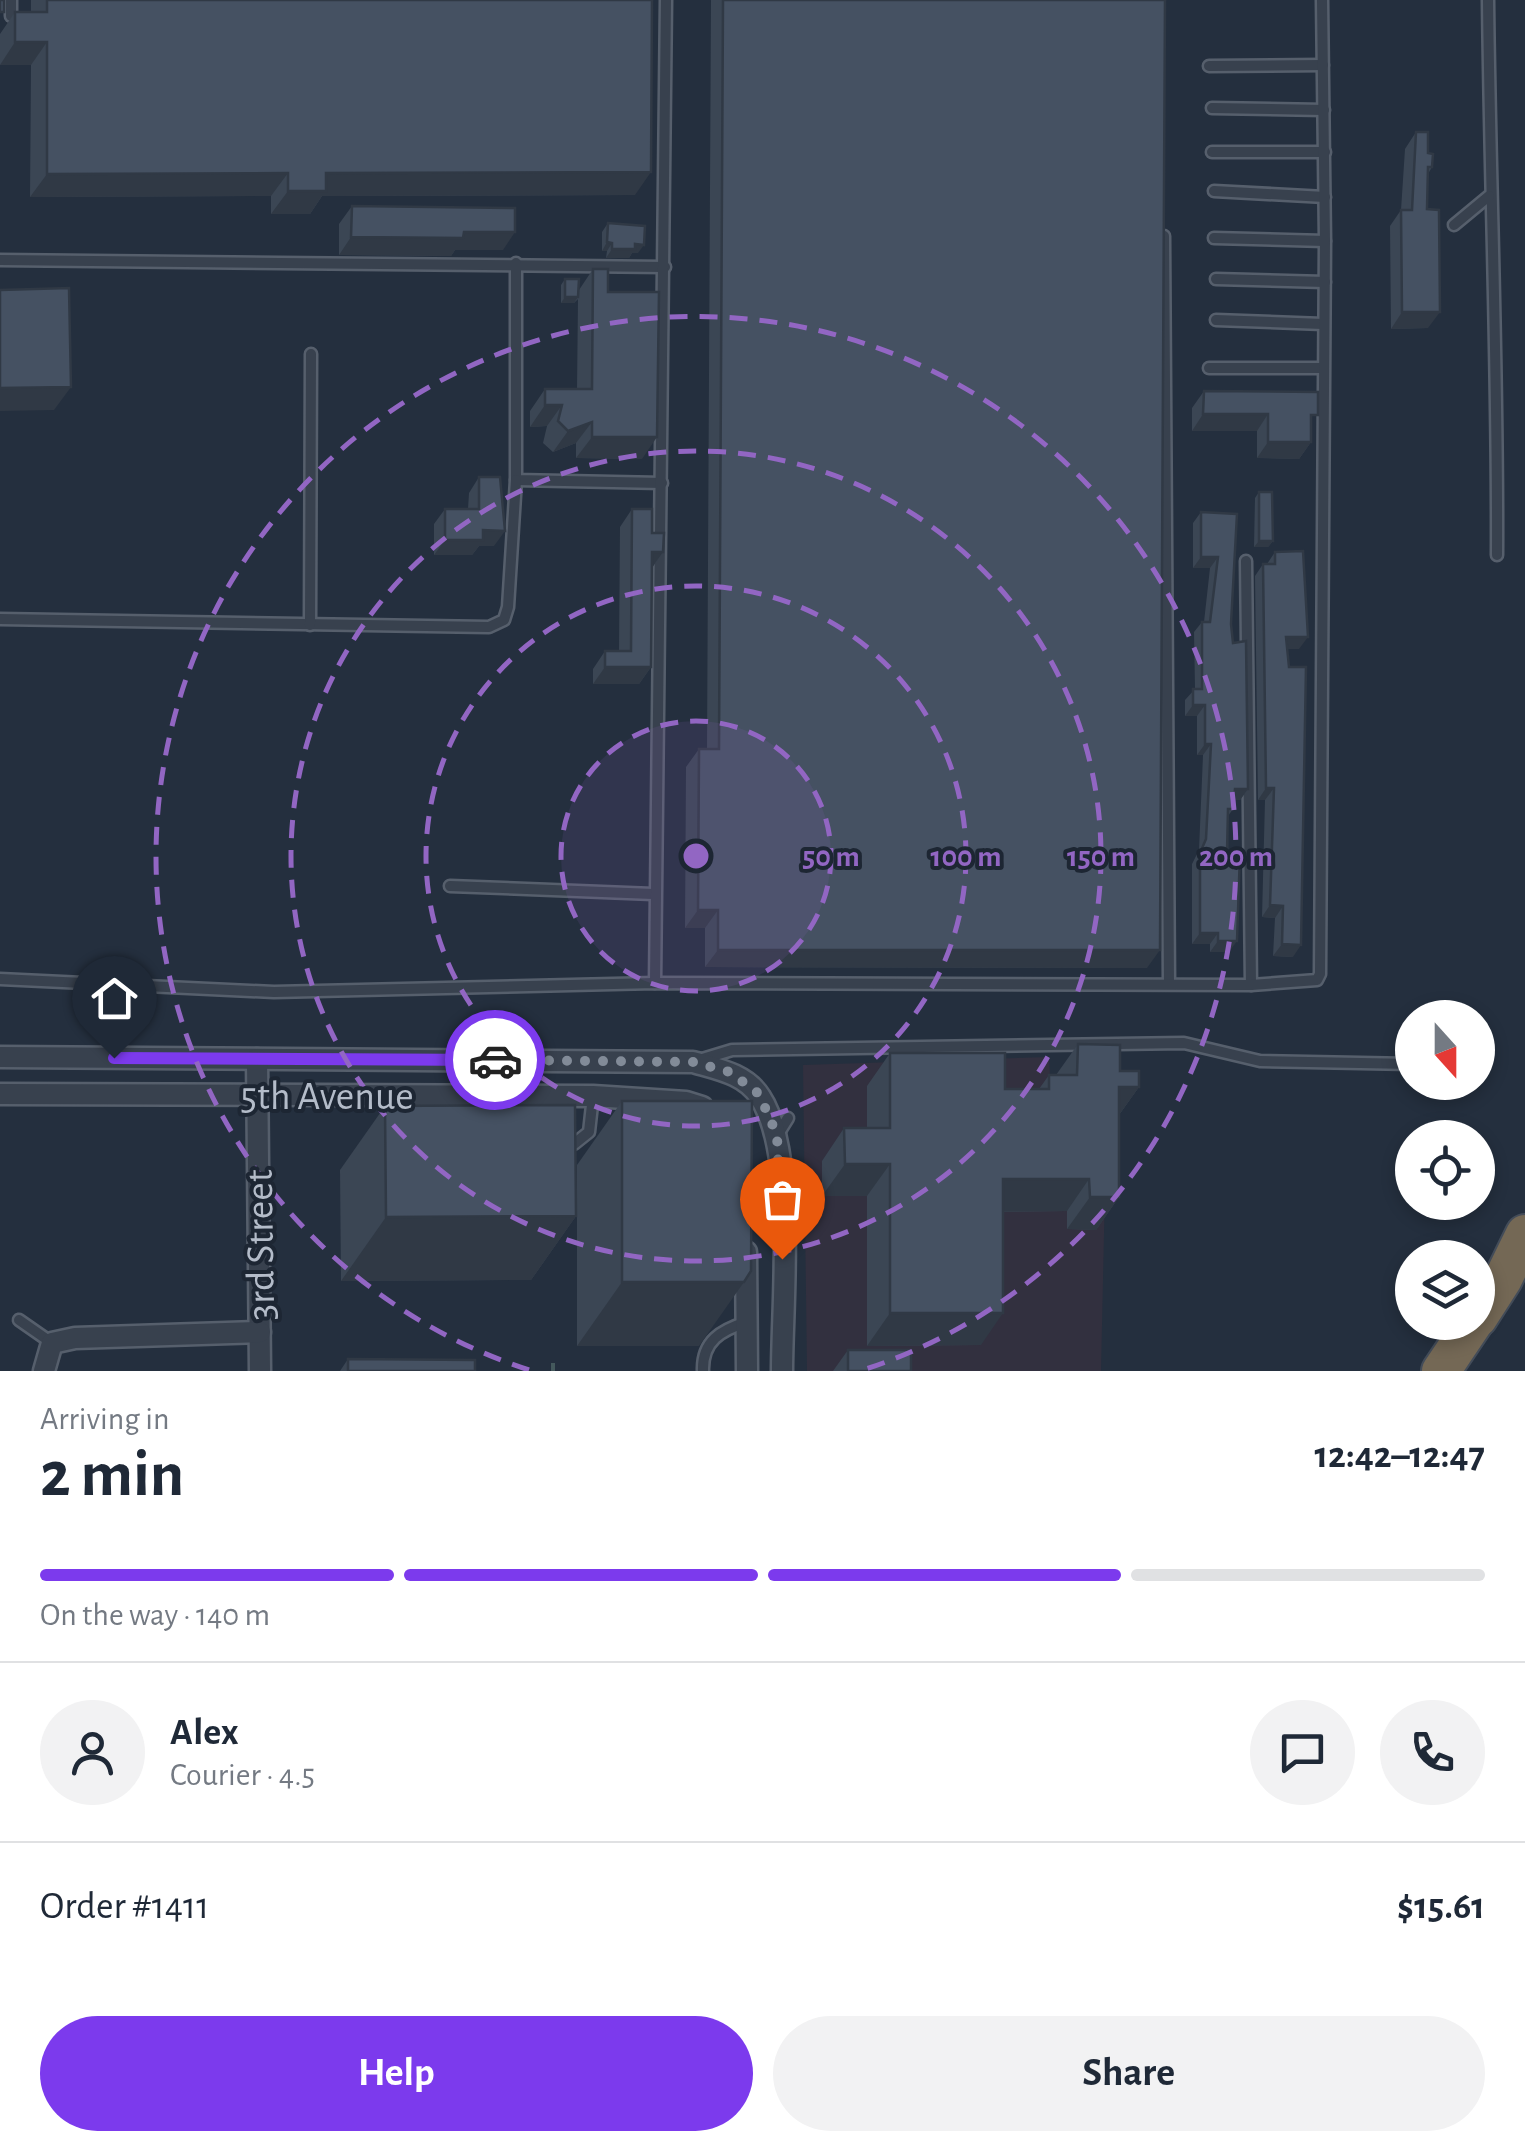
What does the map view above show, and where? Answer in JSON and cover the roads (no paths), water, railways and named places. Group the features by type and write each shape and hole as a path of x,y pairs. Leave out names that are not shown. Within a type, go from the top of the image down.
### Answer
{"highway":[{"path":"1495,1287 1525,1234"},
{"path":"1441,1371 1462,1340"}],"street":[{"name":"5th Avenue","path":"0,1057 693,1062 730,1072 759,1094 783,1127 782,1321"},
{"name":"3rd Street","path":"256,1059 260,1371"},
{"name":"5th Avenue","path":"0,1094 257,1095 416,1101 594,1096 686,1102 717,1115"},
{"path":"746,1229 747,1371"},
{"path":"747,1322 782,1321 782,1371"},
{"path":"44,1371 52,1343 126,1334 260,1332"}],"lane":[{"path":"10,0 11,16"},
{"path":"655,983 652,894 662,483 666,0"},
{"path":"0,979 274,992 655,983 1311,983 1320,974 1326,242 1322,0"},
{"path":"1488,0 1490,195 1497,312 1497,554"},
{"path":"1209,66 1323,66"},
{"path":"1212,108 1324,110"},
{"path":"1212,152 1325,152"},
{"path":"1214,192 1325,197"},
{"path":"1454,225 1490,195"},
{"path":"1164,226 1169,984"},
{"path":"1214,238 1326,242"},
{"path":"0,260 516,263 665,268"},
{"path":"0,618 488,627 504,620 514,548 516,263"},
{"path":"1216,279 1325,282"},
{"path":"1216,320 1323,324"},
{"path":"310,625 311,354"},
{"path":"1209,368 1322,368"},
{"path":"516,480 662,483"},
{"path":"1246,560 1251,986"},
{"path":"450,886 652,894"},
{"path":"1002,1043 1002,1061"},
{"path":"693,1062 732,1050 1184,1043 1260,1060 1395,1064"},
{"path":"555,1143 574,1144 589,1132 594,1096"},
{"path":"19,1320 52,1343"},
{"path":"703,1371 708,1346 723,1330 747,1322"}]}
